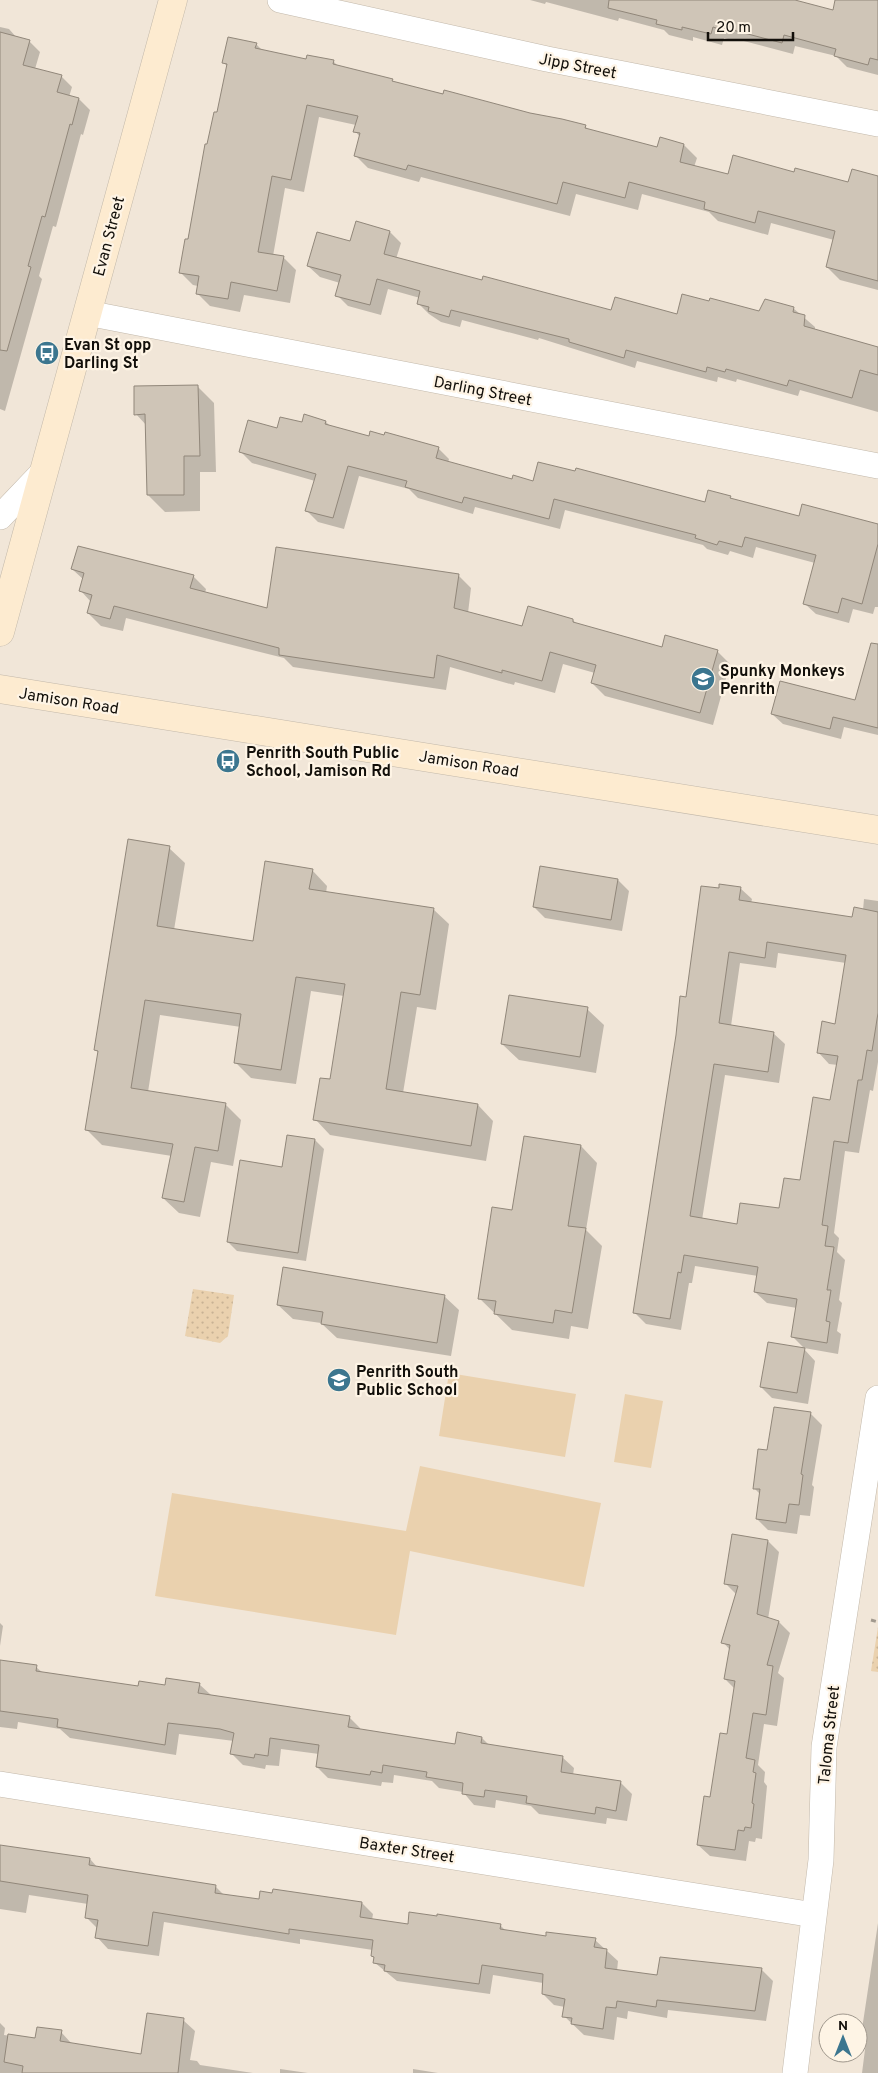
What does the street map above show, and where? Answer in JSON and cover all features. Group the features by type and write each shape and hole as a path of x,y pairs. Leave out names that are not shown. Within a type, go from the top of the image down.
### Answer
{"main road":[{"name":"Evan Street","path":"0,632 4,601 43,472 173,0"},
{"name":"Jamison Road","path":"0,689 878,830"}],"street":[{"name":"Jipp Street","path":"280,0 547,59 878,124"},
{"name":"Darling Street","path":"87,313 878,466"},
{"name":"Evan Street","path":"0,517 43,472"},
{"name":"Taloma Street","path":"795,2073 821,1860 824,1747 878,1398"},
{"name":"Baxter Street","path":"0,1784 814,1915"}],"shaded area":[{"path":"193,1289 234,1295 228,1336 220,1343 185,1336"},
{"path":"449,1373 576,1394 565,1457 439,1436"},
{"path":"625,1394 663,1401 651,1468 614,1462"},
{"path":"420,1466 601,1503 584,1587 410,1551 396,1635 155,1596 172,1493 406,1531"},
{"path":"878,1627 878,1672 871,1671"}],"building":[{"path":"609,0 795,0 833,10 835,0 878,0 878,60 870,58 868,65 834,56 836,49 784,35 782,43 725,28 725,31 713,27 711,34 682,27 682,30 656,24 657,20 608,8"},
{"path":"0,32 30,40 23,65 62,75 57,92 79,98 72,125 70,124 45,217 42,216 28,266 31,267 7,351 0,350"},
{"path":"228,37 257,43 255,48 306,59 307,55 334,60 333,64 393,79 392,81 443,94 444,90 530,113 562,119 586,125 585,128 657,147 660,137 684,144 680,162 728,174 733,155 794,172 795,168 848,182 852,169 878,176 878,281 826,267 835,231 758,211 755,223 704,209 705,202 629,182 625,198 563,182 557,204 408,165 406,170 354,156 360,133 353,132 358,116 307,105 291,180 272,176 258,252 284,256 277,291 231,282 228,299 196,294 199,276 179,273 185,239 188,239 205,144 207,144 214,112 217,112 227,64 222,63"},
{"path":"356,221 390,231 384,254 482,280 483,276 611,310 615,297 677,314 682,294 709,301 710,298 759,311 765,299 794,307 793,312 805,315 804,326 878,347 878,375 860,370 852,398 789,380 787,386 726,369 725,372 707,367 706,372 626,350 624,358 569,342 569,339 451,310 449,317 428,311 429,307 417,304 420,291 377,279 370,305 335,296 341,275 307,266 317,232 350,241"},
{"path":"198,385 200,456 184,456 184,495 147,495 145,414 134,415 134,386"},
{"path":"304,414 326,421 325,424 369,436 370,431 384,435 385,432 439,447 436,458 512,479 513,475 533,481 538,462 575,471 576,468 705,502 708,490 731,496 730,498 799,516 802,504 878,524 878,544 862,604 842,598 838,613 803,604 816,555 745,537 742,547 719,541 717,545 695,538 696,535 554,499 549,519 464,497 462,503 405,487 407,481 348,466 333,518 305,511 316,474 239,452 248,420 277,428 280,417 302,422"},
{"path":"78,546 194,575 190,588 267,608 276,547 459,574 454,608 522,626 528,606 573,619 573,622 662,647 665,635 718,650 700,713 591,683 596,665 550,652 542,681 502,670 502,673 437,655 434,678 279,655 279,648 114,606 110,619 87,613 92,595 79,591 84,573 71,569"},
{"path":"871,643 878,644 878,728 833,717 830,729 771,714 780,681 855,700"},
{"path":"128,839 170,846 157,926 253,941 265,861 313,869 309,889 434,908 420,995 401,992 386,1089 478,1104 471,1146 313,1120 320,1078 330,1079 345,984 296,977 281,1070 234,1063 241,1014 145,1000 131,1088 226,1103 218,1151 195,1147 184,1202 162,1198 173,1144 85,1130 98,1051 94,1050"},
{"path":"540,866 618,879 611,920 533,907"},
{"path":"719,884 741,887 739,900 852,917 854,907 878,912 878,1013 872,1051 867,1050 862,1080 858,1080 848,1143 834,1141 822,1225 828,1226 825,1246 834,1247 827,1290 831,1290 826,1321 830,1322 827,1343 791,1337 797,1299 754,1292 758,1267 684,1255 681,1273 678,1272 670,1319 633,1313 676,1035 680,996 686,997 701,886 719,888","holes":["767,942 846,955 835,1024 822,1021 817,1053 838,1056 830,1100 813,1097 800,1180 784,1178 779,1208 740,1203 737,1224 690,1216 714,1064 768,1072 774,1032 719,1023 729,952 765,958"]},
{"path":"509,995 588,1007 580,1057 501,1044"},
{"path":"287,1135 315,1139 298,1253 227,1242 240,1160 282,1167"},
{"path":"524,1136 581,1145 568,1226 586,1228 572,1313 555,1310 553,1323 494,1314 496,1301 478,1299 492,1207 512,1210"},
{"path":"283,1267 445,1295 437,1343 321,1324 323,1312 277,1305"},
{"path":"768,1342 805,1348 797,1393 760,1387"},
{"path":"774,1407 811,1412 801,1474 803,1475 799,1505 789,1504 786,1523 756,1519 760,1489 753,1489 758,1449 767,1450"},
{"path":"732,1534 768,1540 757,1614 779,1621 767,1665 773,1666 766,1715 753,1713 746,1758 755,1760 753,1772 756,1773 751,1828 745,1827 744,1831 738,1830 735,1850 697,1845 704,1796 710,1797 720,1733 727,1734 735,1681 724,1679 730,1645 721,1643 738,1586 724,1584"},
{"path":"0,1660 37,1665 36,1671 138,1686 139,1681 165,1685 166,1678 200,1683 198,1693 350,1716 348,1727 455,1744 457,1732 482,1737 481,1743 563,1756 561,1772 621,1781 616,1811 596,1807 595,1814 563,1809 526,1803 527,1796 485,1790 484,1797 462,1794 463,1783 426,1777 427,1772 383,1765 382,1773 371,1771 370,1775 316,1767 319,1745 270,1738 268,1756 255,1754 254,1758 230,1754 234,1733 220,1729 168,1723 165,1745 57,1727 58,1719 0,1711"},
{"path":"0,1845 90,1858 89,1865 216,1885 215,1893 259,1899 260,1891 272,1893 273,1889 362,1902 360,1917 408,1924 409,1912 437,1916 437,1914 501,1924 500,1929 546,1936 546,1932 596,1938 594,1947 607,1949 605,1968 657,1975 660,1957 762,1968 755,2011 657,2000 656,2007 617,2001 616,2008 606,2007 603,2029 571,2024 572,2018 562,2017 565,1999 542,1994 543,1974 482,1965 479,1984 384,1971 385,1965 373,1963 374,1957 371,1956 373,1940 289,1929 289,1934 153,1912 148,1946 95,1938 98,1920 85,1918 88,1895 0,1881"},
{"path":"147,2013 184,2018 178,2073 22,2073 23,2066 4,2062 8,2034 35,2038 37,2027 62,2030 60,2041 141,2054"}],"place":[{"name":"Evan St opp Darling St","path":"47,353"},
{"name":"Spunky Monkeys Penrith","path":"703,679"},
{"name":"Penrith South Public School, Jamison Rd","path":"228,761"},
{"name":"Penrith South Public School","path":"339,1380"}]}
